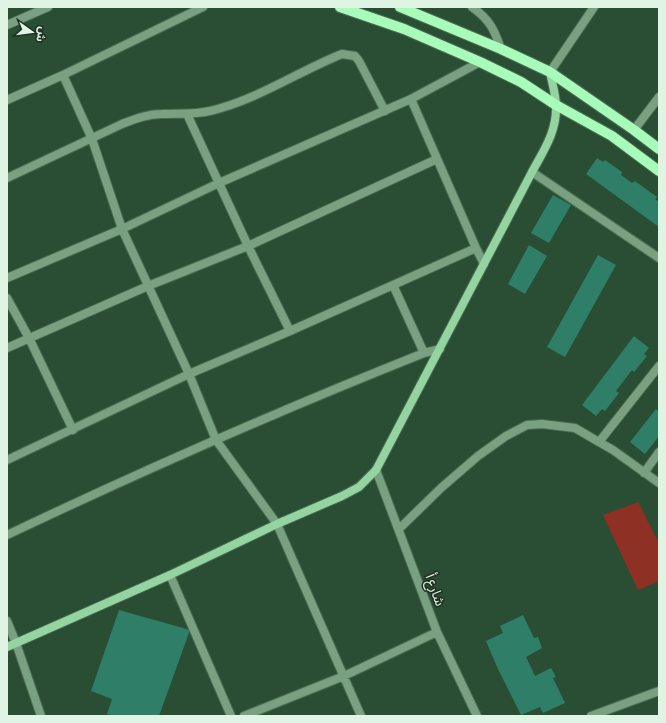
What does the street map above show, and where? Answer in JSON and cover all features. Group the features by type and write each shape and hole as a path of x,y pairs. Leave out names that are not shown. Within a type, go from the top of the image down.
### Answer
{"main road":[{"path":"340,7 404,29 480,62 521,82 556,105 612,136 659,171"},
{"path":"400,7 437,21 550,72 659,149"},
{"path":"7,647 170,575 277,524 342,496 359,487 376,470 532,172 551,139 556,122 556,105 550,72"}],"street":[{"path":"7,25 48,7"},
{"path":"7,100 63,75 203,7"},
{"path":"472,7 484,15 490,24 501,49"},
{"path":"550,72 594,7"},
{"path":"7,178 122,124 141,117 160,114 209,112 237,103 342,54 355,56 359,61 385,110"},
{"path":"7,278 122,229 218,183 411,99 480,62"},
{"path":"63,75 92,138 122,229 188,374 216,440 277,524 361,716"},
{"path":"634,130 659,98"},
{"path":"411,99 484,264"},
{"path":"187,114 218,183 290,331"},
{"path":"7,348 148,286 248,246 437,159"},
{"path":"532,172 659,258"},
{"path":"7,460 73,430 188,374 290,331 476,248"},
{"path":"393,285 424,353"},
{"path":"7,298 29,338 73,430"},
{"path":"7,536 216,440 356,380 424,353 440,349"},
{"path":"599,442 659,366"},
{"path":"399,529 441,488 478,456 506,436 527,425 542,424 575,428 613,450 659,484"},
{"path":"644,473 659,452"},
{"name":"شارع أ","path":"376,470 437,632 477,716"},
{"path":"170,575 231,716"},
{"path":"7,621 41,716"},
{"path":"244,716 344,676 437,632"},
{"path":"591,716 659,691"}],"shaded area":[{"path":"638,502 659,543 659,581 638,590 603,515"}],"building":[{"path":"597,158 603,162 605,160 622,172 621,175 632,183 635,181 657,197 655,199 659,202 659,227 586,174"},
{"path":"553,195 571,205 549,243 531,233"},
{"path":"529,245 547,256 525,294 508,284"},
{"path":"598,255 616,265 565,357 547,347"},
{"path":"634,336 649,348 644,354 647,356 634,372 632,370 616,391 619,393 605,411 602,409 596,416 582,405"},
{"path":"656,409 659,412 659,436 645,454 630,442"},
{"path":"119,610 190,630 159,716 114,716 107,714 112,699 91,691"},
{"path":"523,615 534,638 538,637 542,648 526,657 535,676 551,668 556,677 553,678 565,703 543,713 540,707 521,715 486,641 503,633 500,626"}]}
